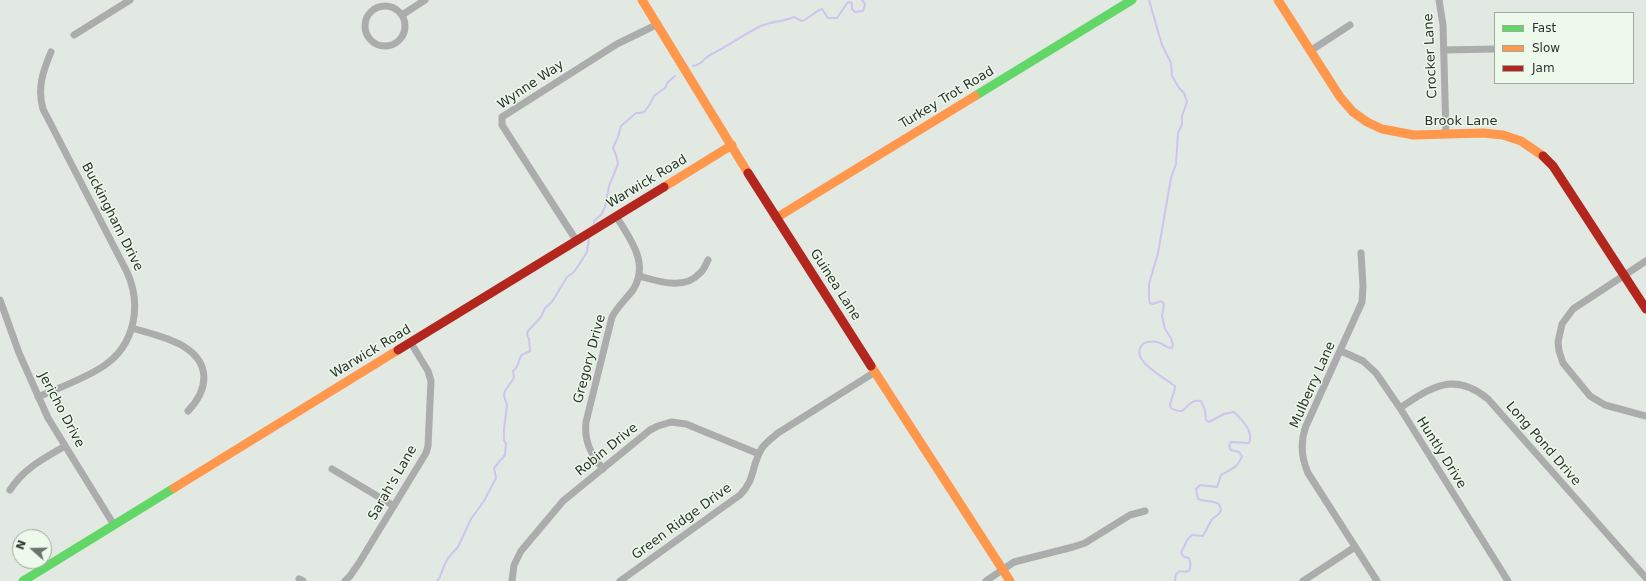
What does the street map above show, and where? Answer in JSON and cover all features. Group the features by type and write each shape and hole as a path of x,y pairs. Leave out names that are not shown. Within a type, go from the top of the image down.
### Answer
{"street":[{"path":"74,35 118,3 130,0"},
{"path":"402,15 425,0"},
{"name":"Guinea Lane","path":"642,0 776,218 1010,581"},
{"name":"Turkey Trot Road","path":"776,218 1132,0"},
{"name":"Brook Lane","path":"1278,0 1344,102 1352,111 1370,124 1387,131 1400,134 1485,133 1507,136 1527,144 1544,156 1553,166 1646,309"},
{"name":"Crocker Lane","path":"1439,0 1443,25 1446,134"},
{"path":"383,6 390,6 402,15 404,26 403,32 400,38 394,43 388,45 376,44 367,35 365,22 369,13 374,9 383,6"},
{"name":"Wynne Way","path":"576,240 502,125 502,117 617,44 658,24"},
{"path":"1310,51 1350,25"},
{"path":"1444,50 1494,49"},
{"name":"Buckingham Drive","path":"38,397 104,366 118,353 125,343 132,328 135,306 131,279 43,109 40,85 43,71 51,52"},
{"name":"Warwick Road","path":"23,581 732,145"},
{"name":"Gregory Drive","path":"603,468 594,457 588,446 586,438 586,422 612,317 634,288 639,276 639,258 637,250 616,216"},
{"name":"Mulberry Lane","path":"1361,253 1363,286 1362,302 1306,426 1302,444 1302,455 1308,473 1377,581"},
{"path":"639,276 668,283 685,283 700,273 708,260"},
{"path":"1646,261 1573,309 1567,316 1559,333 1559,351 1566,367 1590,396 1605,405 1646,416"},
{"name":"Jericho Drive","path":"0,300 16,346 48,418 114,525"},
{"path":"132,328 182,345 195,356 202,369 204,380 200,396 188,411"},
{"name":"Sarah's Lane","path":"344,581 356,568 423,459 428,446 431,381 428,371 411,342"},
{"name":"Huntly Drive","path":"1341,351 1363,361 1371,368 1400,408 1508,581"},
{"name":"Green Ridge Drive","path":"620,581 740,495 751,481 759,454 766,442 875,372"},
{"name":"Long Pond Drive","path":"1400,408 1423,392 1440,385 1463,385 1479,392 1488,399 1646,578"},
{"name":"Robin Drive","path":"512,581 514,565 521,551 563,501 650,430 671,422 680,422 691,425 759,454"},
{"path":"10,490 17,479 27,469 65,446"},
{"path":"332,469 394,506"},
{"path":"986,581 1014,562 1085,543 1130,515 1144,511"},
{"path":"1303,581 1355,547"}],"waterway":[{"path":"693,66 701,63 707,57 765,24 794,17 802,21 822,9 828,18 837,18 848,2 852,3 852,9 855,12 863,11 865,4 862,0"},
{"path":"1149,0 1162,45 1171,63 1172,76 1179,88 1184,93 1187,102 1182,116 1182,124 1178,133 1176,164 1171,178 1158,253 1149,284 1150,303 1153,304 1161,301 1164,304 1162,316 1165,329 1171,338 1173,345 1172,348 1170,348 1156,342 1144,343 1140,349 1140,355 1149,367 1175,386 1170,403 1172,408 1182,411 1192,402 1201,401 1205,410 1206,420 1209,422 1224,414 1234,412 1246,426 1250,434 1249,443 1231,442 1229,446 1231,450 1239,452 1242,456 1236,466 1221,475 1217,487 1200,485 1196,489 1198,499 1219,504 1221,510 1219,514 1212,519 1203,536 1192,535 1187,540 1181,553 1184,557 1189,558 1190,569 1189,571 1180,571 1176,574 1175,581"},
{"path":"594,223 594,221 601,215 605,207 609,186 618,164 613,148 621,126 636,113 644,112 654,96 665,88 668,82 675,76"},
{"path":"437,581 448,558 458,547 471,519 484,501 496,478 494,468 505,455 506,444 504,440 504,429 507,405 504,396 505,391 514,378 513,371 521,356 530,351 529,339 527,335 528,331 541,317 545,308 552,302 567,277 574,272 580,263 587,252 589,238"}],"traffic: fast":[{"path":"975,96 1132,0"},
{"path":"23,581 174,488"}],"traffic: slow":[{"path":"642,0 748,173"},
{"path":"1278,0 1340,97 1353,112 1367,122 1382,129 1414,135 1483,133 1503,135 1521,141 1543,156"},
{"path":"776,218 975,96"},
{"path":"664,187 732,145"},
{"path":"174,488 398,350"},
{"path":"871,366 1010,581"}],"traffic: jam":[{"path":"1543,156 1553,166 1646,309"},
{"path":"748,173 871,366"},
{"path":"398,350 664,187"}]}
